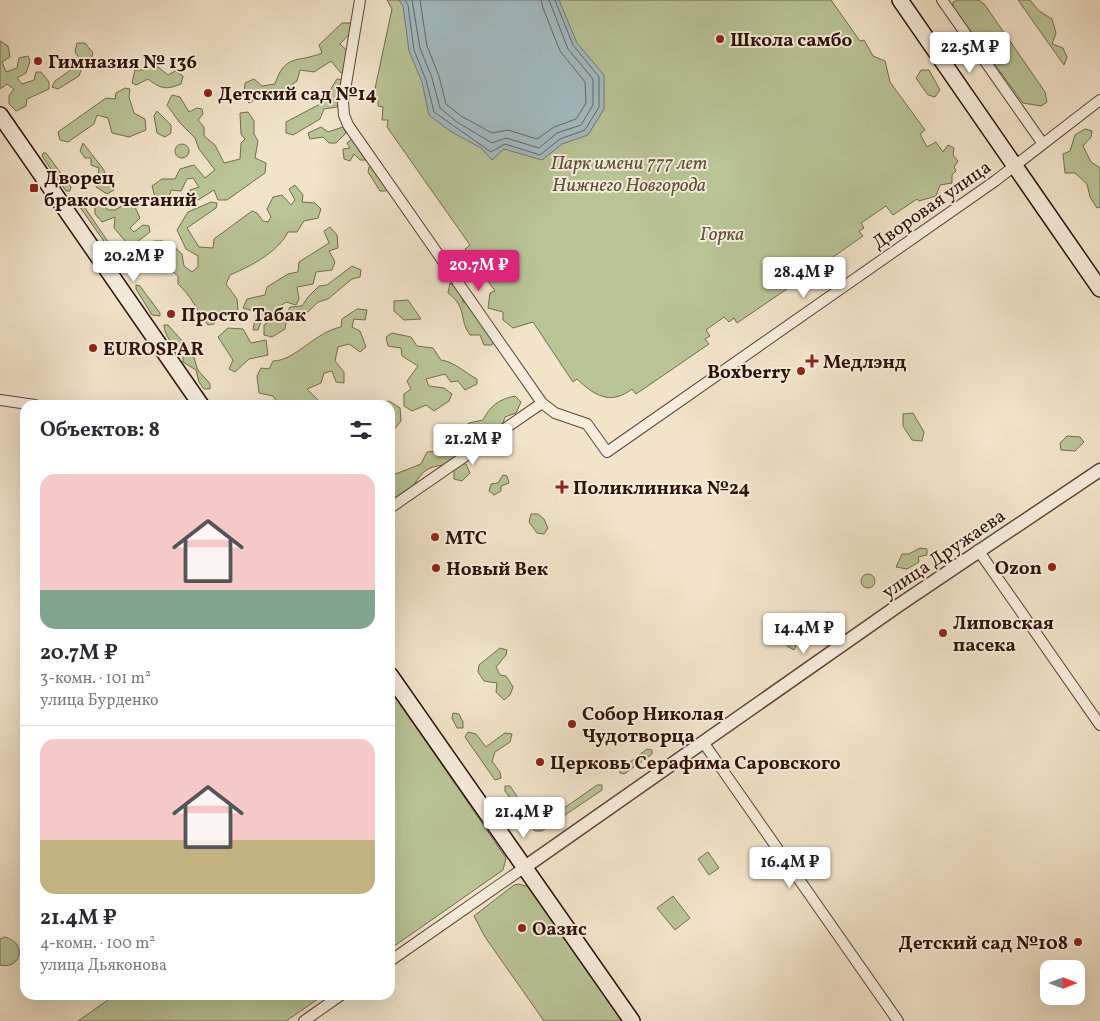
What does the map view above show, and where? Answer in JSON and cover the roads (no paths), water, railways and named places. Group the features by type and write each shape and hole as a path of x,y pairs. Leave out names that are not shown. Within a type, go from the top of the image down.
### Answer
{"main road":[{"path":"900,0 1100,289"},
{"path":"0,115 198,400"},
{"path":"395,682 632,1021"}],"street":[{"path":"360,0 343,102 347,123 542,403 395,505"},
{"path":"942,0 1042,144"},
{"name":"Дворовая улица","path":"542,403 556,413 582,420 607,452 988,186 1100,100"},
{"path":"0,400 20,403"},
{"name":"улица Дружаева","path":"395,958 978,550 1100,470"},
{"path":"978,550 1100,725"},
{"path":"703,742 898,1021"},
{"path":"304,1021 334,1000"}],"water":[{"path":"399,0 559,0 577,43 604,75 604,109 588,135 562,144 542,160 504,149 492,160 481,148 450,131 429,115 422,82 409,51 403,6"}],"place":[{"name":"Школа самбо","path":"720,39"},
{"name":"Гимназия № 136","path":"38,61"},
{"name":"Детский сад №14","path":"208,93"},
{"name":"Дворец бракосочетаний","path":"34,188"},
{"name":"Просто Табак","path":"171,314"},
{"name":"EUROSPAR","path":"93,348"},
{"name":"Медлэнд","path":"812,361"},
{"name":"Boxberry","path":"801,371"},
{"name":"Поликлиника №24","path":"562,487"},
{"name":"МТС","path":"435,537"},
{"name":"Ozon","path":"1052,567"},
{"name":"Новый Век","path":"436,568"},
{"name":"Липовская пасека","path":"943,633"},
{"name":"Собор Николая Чудотворца","path":"572,724"},
{"name":"Церковь Серафима Саровского","path":"540,762"},
{"name":"Оазис","path":"522,928"},
{"name":"Детский сад №108","path":"1078,942"}],"park label":[{"name":"Парк имени 777 лет Нижнего Новгорода","path":"629,173"},
{"name":"Горка","path":"722,233"}]}
